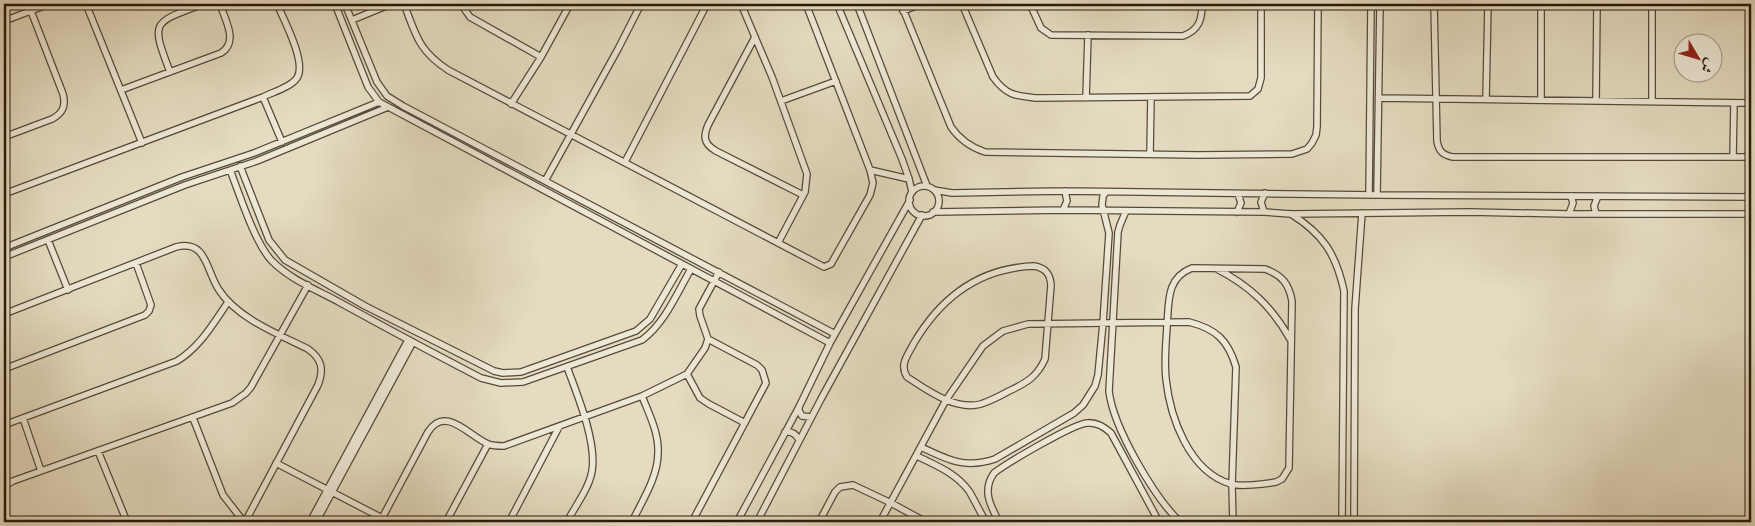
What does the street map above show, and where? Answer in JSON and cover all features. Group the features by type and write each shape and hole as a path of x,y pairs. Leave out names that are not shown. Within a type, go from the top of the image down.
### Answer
{"street":[{"path":"5,19 49,4"},
{"path":"86,4 142,143"},
{"path":"170,72 158,40 157,31 161,23 168,18 203,4"},
{"path":"121,90 227,50 230,36 220,4"},
{"path":"4,194 263,97 293,82 298,77 300,71 299,59 277,4"},
{"path":"335,4 368,87 379,102 830,343"},
{"path":"345,4 377,82 387,96 835,334"},
{"path":"352,20 391,4"},
{"path":"404,4 418,40 426,52 448,70 824,267 829,266 870,196 873,184 870,170 806,4"},
{"path":"461,4 470,17 541,57"},
{"path":"511,104 541,57 568,4"},
{"path":"545,181 641,4"},
{"path":"625,162 707,4"},
{"path":"741,4 781,101 808,174 804,195 778,243"},
{"path":"737,522 799,407 830,343 910,200 912,192 909,179 837,4"},
{"path":"857,4 927,186"},
{"path":"901,4 951,127 958,137 970,146 985,152 1150,154 1292,154 1307,149 1312,143 1317,127 1318,4"},
{"path":"903,11 921,4"},
{"path":"962,4 993,77 1005,91 1012,95 1036,98 1250,96 1258,89 1260,78 1261,4"},
{"path":"1030,4 1038,23 1046,33 1051,35 1183,36 1191,34 1197,28 1201,21 1202,4"},
{"path":"1369,195 1371,4"},
{"path":"1377,195 1380,4"},
{"path":"1434,4 1437,142 1439,150 1445,156 1751,157"},
{"path":"1486,99 1488,4"},
{"path":"1541,4 1541,100"},
{"path":"1596,101 1597,4"},
{"path":"1652,4 1652,101"},
{"path":"4,138 59,115 65,101 31,11"},
{"path":"1086,98 1088,35"},
{"path":"755,37 704,133 705,141 709,148 716,152 804,195"},
{"path":"358,60 366,57"},
{"path":"781,101 836,81"},
{"path":"263,97 282,142"},
{"path":"1150,154 1151,97"},
{"path":"1379,98 1751,103"},
{"path":"4,248 182,177 254,153 379,102"},
{"path":"1733,157 1734,102"},
{"path":"4,257 185,184 257,161 388,107"},
{"path":"350,114 353,122"},
{"path":"434,132 438,124"},
{"path":"254,153 257,161"},
{"path":"1369,157 1379,157"},
{"path":"240,166 268,240 279,254 293,265 365,306 486,368 503,373 522,372 636,331 650,318 682,264"},
{"path":"230,170 260,243 265,252 279,267 360,314 481,378 501,383 523,382 642,340 652,333 659,324 691,269"},
{"path":"870,170 909,179"},
{"path":"912,192 918,187 927,186 934,190 952,193 1065,191 1751,197"},
{"path":"933,212 939,201 934,190"},
{"path":"1063,210 1067,201 1065,191"},
{"path":"921,448 958,463 977,464 995,459 1074,413 1086,401 1098,375 1103,323 1109,233 1102,200 1106,192"},
{"path":"1264,212 1261,202 1265,193"},
{"path":"1237,212 1241,203 1238,194"},
{"path":"1569,214 1573,203 1571,196"},
{"path":"1596,214 1594,206 1598,196"},
{"path":"910,200 912,208 922,215"},
{"path":"757,522 811,417 922,215 933,212 1063,210 1264,212 1291,214 1470,212 1751,214"},
{"path":"1126,211 1118,232 1109,391 1113,412 1153,489 1165,507 1180,522"},
{"path":"1354,522 1355,309 1362,213"},
{"path":"1291,214 1307,224 1322,238 1340,272 1344,291 1342,522"},
{"path":"48,240 68,290"},
{"path":"13,245 16,253"},
{"path":"4,314 176,247 185,245 194,247 201,252 218,290 228,302 248,318 316,355 321,364 322,375 245,522 222,495 192,418"},
{"path":"4,368 145,315 151,305 136,263"},
{"path":"1017,267 1041,268 1047,272 1050,278 1049,324 1045,359 1041,369 1034,378 980,404 963,405 946,400 907,377 903,371 903,364 925,324 950,297 965,286 998,272 1017,267"},
{"path":"1192,268 1216,268 1265,269 1276,272 1285,280 1290,290 1292,301 1289,461 1286,474 1276,482 1232,485 1206,470 1196,459 1180,431 1171,406 1165,361 1167,322 1172,286 1176,278 1183,271 1192,268"},
{"path":"1216,268 1241,282 1268,305 1291,341"},
{"path":"276,463 381,520 432,425 440,420 448,420 488,444 504,446 642,396 687,374 706,348 708,339 699,309 719,272"},
{"path":"4,486 232,403 246,393 308,285"},
{"path":"4,425 177,361 189,354 198,344 228,302"},
{"path":"360,314 365,306"},
{"path":"880,522 946,400 983,346 1003,331 1028,324 1189,322 1215,332 1225,342 1232,354 1236,367 1232,485 1233,522"},
{"path":"692,522 764,389 765,376 758,365 708,339"},
{"path":"316,522 330,491 411,341"},
{"path":"567,367 585,417 592,454 592,472 589,482 567,522"},
{"path":"522,372 523,382"},
{"path":"687,374 700,398 745,423"},
{"path":"632,522 653,478 657,465 658,452 653,424 642,396"},
{"path":"799,407 802,416 811,417"},
{"path":"1074,413 1081,424"},
{"path":"23,418 42,471"},
{"path":"999,522 987,495 987,487 994,473 1081,424 1089,423 1097,424 1111,433 1159,522"},
{"path":"509,522 558,427"},
{"path":"785,432 797,435 799,440"},
{"path":"446,522 488,444"},
{"path":"98,451 127,522"},
{"path":"917,456 944,470 961,482 973,498 986,522"},
{"path":"995,459 1001,468"},
{"path":"819,522 835,492 847,485 860,487 926,522"},
{"path":"310,522 330,491"},
{"path":"981,514 992,509"}]}
